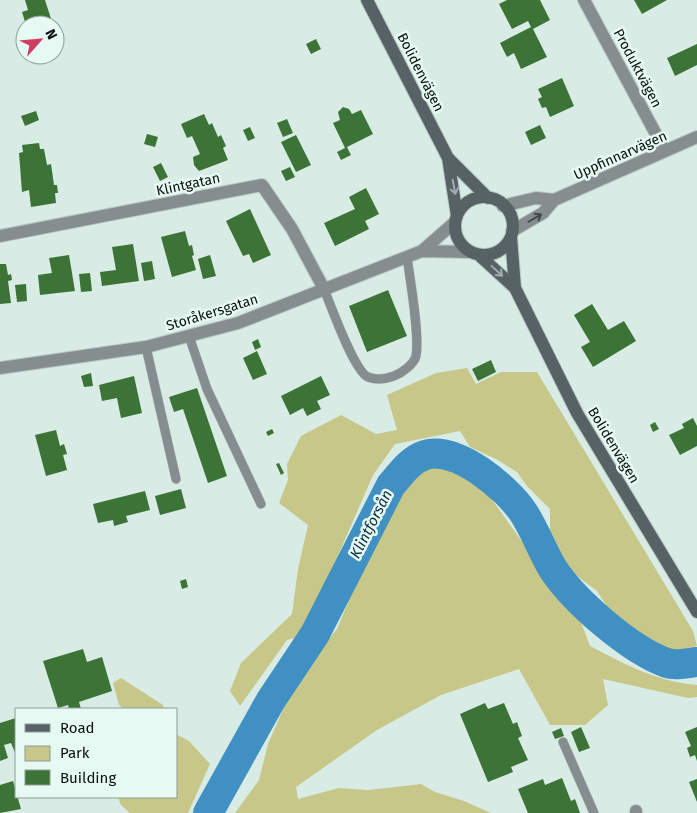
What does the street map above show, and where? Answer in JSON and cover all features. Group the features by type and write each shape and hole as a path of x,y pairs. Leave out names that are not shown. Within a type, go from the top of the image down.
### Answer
{"main road":[{"name":"Bolidenvägen","path":"367,0 448,158 488,198 503,206 511,217 515,288"},
{"name":"Bolidenvägen","path":"448,158 457,237 515,288 577,413 697,612"},
{"path":"456,219 466,204 474,199 488,198"},
{"path":"474,253 498,252 506,245 512,234"}],"street":[{"name":"Produktvägen","path":"584,0 665,151"},
{"name":"Uppfinnarvägen","path":"512,234 544,213 554,200 697,137"},
{"name":"Klintgatan","path":"0,236 262,185 292,228 324,289"},
{"name":"Uppfinnarvägen","path":"503,206 536,198 554,200"},
{"name":"Storåkersgatan","path":"0,368 146,347 238,323 422,251 456,219"},
{"name":"Storåkersgatan","path":"422,251 474,253"}],"lane":[{"path":"324,289 357,366 367,377 382,379 396,376 407,368 416,357 416,333 407,257"},
{"path":"189,336 207,388 261,504"},
{"path":"146,347 176,479"},
{"path":"563,742 594,813"}],"green space":[{"path":"467,368 476,384 501,372 537,372 693,631 697,646 675,651 648,641 639,631 615,619 597,591 565,567 550,543 550,509 527,486 517,472 496,459 470,447 460,431 395,444 373,475 303,636 287,640 240,706 230,691 241,663 292,614 298,569 308,525 279,503 288,480 287,464 301,436 341,415 376,434 397,430 387,395 436,373"},
{"path":"433,462 460,470 488,494 551,582 578,614 590,646 655,676 697,685 697,697 688,698 603,679 608,705 585,725 550,725 519,669 441,695 377,730 296,787 298,799 339,788 369,790 421,784 435,792 464,801 491,813 235,813 259,780 268,744 289,696 307,666 337,629 357,581 408,478"},
{"path":"121,678 163,705 164,708 123,708 119,705 113,683"},
{"path":"178,735 189,741 210,764 188,813 130,813 121,805 118,798 178,798"}],"building":[{"path":"25,0 45,0 50,15 23,15 22,12 28,10"},
{"path":"507,0 540,0 550,20 533,29 547,57 521,69 514,53 507,57 500,43 531,27 528,21 512,29 499,4"},
{"path":"634,0 667,0 642,14"},
{"path":"316,39 321,49 311,54 306,44"},
{"path":"697,44 697,65 675,76 667,58"},
{"path":"562,78 574,106 550,117 546,107 542,108 538,99 542,97 538,89"},
{"path":"343,107 349,109 352,114 361,110 373,134 347,147 351,155 341,160 337,152 345,148 333,123 340,120 338,112"},
{"path":"36,111 39,120 25,126 21,116"},
{"path":"204,114 209,125 212,123 218,137 221,135 226,146 223,148 228,160 199,171 194,165 193,157 200,154 192,136 187,138 181,124"},
{"path":"287,119 293,133 283,137 277,123"},
{"path":"540,125 546,138 531,145 525,132"},
{"path":"250,127 255,138 248,141 243,130"},
{"path":"147,134 158,137 155,147 144,144"},
{"path":"296,135 311,165 296,172 281,142"},
{"path":"39,143 40,149 44,149 47,165 51,164 54,185 57,185 58,193 55,193 56,203 31,207 29,190 22,192 19,153 23,152 22,145"},
{"path":"161,163 168,177 160,181 153,167"},
{"path":"290,167 295,177 286,181 281,171"},
{"path":"366,188 379,214 365,221 369,229 335,246 324,223 355,209 349,197"},
{"path":"250,209 271,255 253,263 249,254 243,256 226,221"},
{"path":"185,231 189,246 192,245 194,255 192,256 196,270 172,277 161,237"},
{"path":"133,244 139,281 102,286 100,272 116,270 112,247"},
{"path":"69,255 75,291 40,295 38,275 52,273 49,258"},
{"path":"210,255 216,276 203,279 198,259"},
{"path":"152,261 155,279 144,281 141,263"},
{"path":"0,264 6,264 8,275 11,274 12,280 8,281 11,303 0,304"},
{"path":"90,273 92,291 81,292 79,274"},
{"path":"26,284 27,301 17,302 15,285"},
{"path":"388,290 407,336 367,352 349,306"},
{"path":"592,304 608,330 624,321 636,341 593,367 581,347 590,342 574,315"},
{"path":"258,339 261,347 255,350 252,342"},
{"path":"257,351 267,374 253,380 243,358"},
{"path":"491,360 496,372 478,381 472,369"},
{"path":"91,373 93,386 84,387 81,376"},
{"path":"134,376 142,413 121,418 117,398 102,401 99,385"},
{"path":"321,376 330,395 317,401 321,409 307,416 303,408 290,415 281,396"},
{"path":"197,388 227,476 208,483 183,409 174,412 169,397"},
{"path":"693,418 697,426 697,446 680,455 669,435 684,428 682,424"},
{"path":"655,422 659,429 653,432 650,425"},
{"path":"272,429 274,433 268,436 266,432"},
{"path":"56,430 60,446 64,444 67,454 63,455 67,470 46,476 35,435"},
{"path":"279,463 284,473 281,475 276,464"},
{"path":"181,489 186,508 160,515 155,496"},
{"path":"145,491 150,510 126,516 128,522 114,526 113,520 98,523 93,504"},
{"path":"186,579 188,587 182,589 180,581"},
{"path":"83,649 87,662 102,657 112,691 79,702 81,708 69,708 68,705 58,708 43,661"},
{"path":"485,703 488,709 504,703 513,724 517,722 522,736 518,738 528,760 511,767 513,772 488,782 460,714"},
{"path":"15,718 15,753 11,743 4,745 8,758 0,761 0,723"},
{"path":"581,727 590,748 579,752 571,732"},
{"path":"697,727 697,761 695,755 690,757 687,748 691,746 685,732"},
{"path":"561,728 564,736 555,739 552,732"},
{"path":"562,778 571,801 575,799 580,813 528,813 518,789 543,779 545,785"},
{"path":"697,779 697,802 689,782"},
{"path":"13,781 15,798 18,798 21,809 0,813 0,785"}],"waterway":[{"name":"Klintforsån","path":"208,813 271,700 315,634 391,485 410,464 425,455 451,456 465,462 480,471 505,492 523,512 549,562 562,582 620,636 652,657 667,663 697,662"}]}
